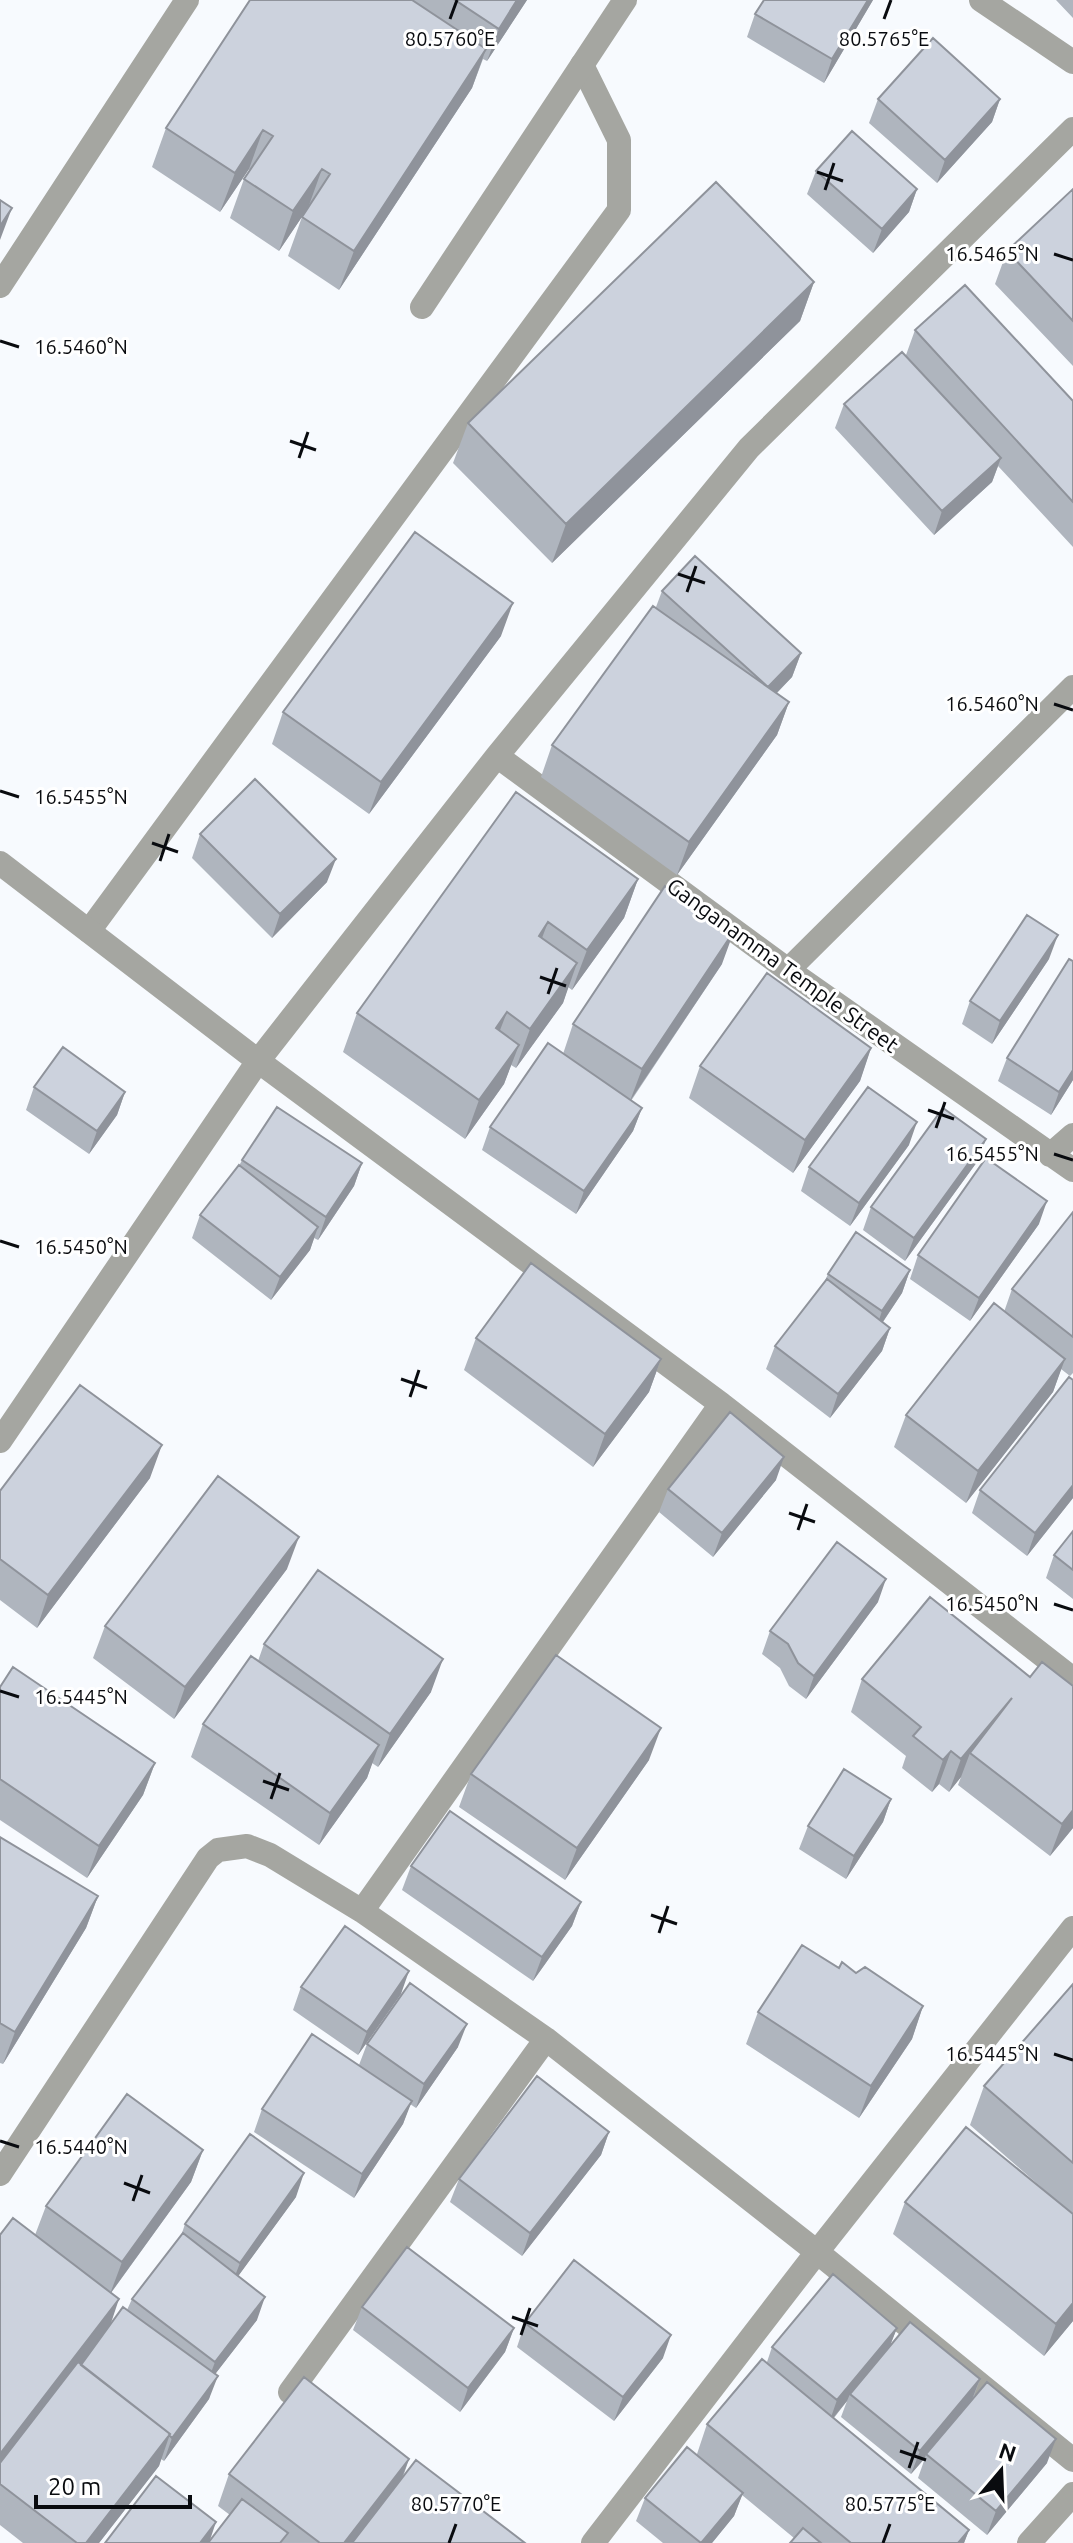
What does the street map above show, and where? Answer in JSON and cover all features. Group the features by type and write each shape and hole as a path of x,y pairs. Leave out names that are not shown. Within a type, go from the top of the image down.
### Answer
{"street":[{"path":"0,286 187,0"},
{"path":"422,307 625,0"},
{"path":"981,0 1073,62"},
{"path":"89,931 619,210 619,140 582,65"},
{"path":"0,1441 258,1061 497,756 749,448 1073,129"},
{"path":"788,970 1073,687"},
{"name":"Ganganamma Temple Street","path":"497,756 788,970 1073,1170"},
{"path":"0,863 258,1061 721,1404 1073,1679"},
{"path":"1050,1155 1073,1135"},
{"path":"362,1911 721,1404"},
{"path":"0,2174 208,1858 218,1850 247,1846 270,1855 362,1911 546,2039 817,2252 1073,2460"},
{"path":"593,2543 817,2252 1073,1928"},
{"path":"290,2392 546,2039"},
{"path":"1029,2543 1073,2494"}],"building":[{"path":"250,0 412,0 486,49 354,251 302,217 330,174 322,169 293,211 244,179 273,136 263,130 235,173 166,128"},
{"path":"455,0 517,0 499,29"},
{"path":"764,0 868,0 832,59 755,14"},
{"path":"933,38 1000,99 945,160 878,99"},
{"path":"852,131 917,189 882,229 816,171"},
{"path":"716,182 814,282 566,524 468,423"},
{"path":"1073,189 1073,321 1007,251"},
{"path":"0,200 12,208 0,226"},
{"path":"965,285 1073,401 1073,502 915,330"},
{"path":"902,352 1001,458 942,511 844,404"},
{"path":"415,532 513,603 381,782 283,712"},
{"path":"695,556 801,653 768,687 662,591"},
{"path":"653,606 789,702 689,842 552,745"},
{"path":"255,779 336,859 280,914 200,834"},
{"path":"516,792 638,879 587,950 548,922 539,936 577,963 530,1029 507,1012 496,1028 519,1045 479,1100 357,1013"},
{"path":"665,886 734,931 642,1069 573,1024"},
{"path":"1027,915 1058,935 1000,1021 970,1001"},
{"path":"1069,959 1073,961 1073,1070 1059,1092 1007,1058"},
{"path":"767,973 871,1048 805,1140 700,1066"},
{"path":"548,1043 642,1108 584,1191 490,1127"},
{"path":"63,1047 125,1092 97,1131 34,1087"},
{"path":"868,1087 917,1122 859,1203 809,1167"},
{"path":"277,1107 362,1163 326,1217 242,1160"},
{"path":"943,1108 986,1139 914,1238 871,1207"},
{"path":"986,1158 1047,1201 979,1298 918,1255"},
{"path":"239,1165 318,1227 280,1277 200,1215"},
{"path":"1073,1212 1073,1337 1012,1289"},
{"path":"856,1232 910,1270 882,1311 828,1274"},
{"path":"531,1263 661,1359 605,1434 476,1338"},
{"path":"827,1279 890,1328 838,1394 775,1346"},
{"path":"994,1303 1065,1359 978,1471 906,1415"},
{"path":"1069,1377 1073,1380 1073,1485 1035,1533 980,1490"},
{"path":"80,1385 162,1445 48,1595 0,1559 0,1491"},
{"path":"730,1412 784,1457 722,1533 668,1489"},
{"path":"218,1476 299,1537 185,1687 105,1626"},
{"path":"1073,1531 1073,1570 1054,1555"},
{"path":"837,1542 886,1579 814,1676 798,1663 788,1644 770,1631"},
{"path":"318,1570 443,1659 390,1734 264,1644"},
{"path":"930,1597 1030,1677 1042,1662 1073,1686 1073,1810 1062,1824 970,1753 1012,1698 961,1759 951,1751 943,1760 913,1736 921,1727 862,1679"},
{"path":"556,1655 661,1728 577,1848 471,1774"},
{"path":"251,1656 379,1745 330,1813 203,1724"},
{"path":"13,1667 155,1763 99,1846 0,1779 0,1687"},
{"path":"844,1769 891,1799 854,1856 808,1826"},
{"path":"450,1811 581,1902 542,1957 411,1866"},
{"path":"0,1837 98,1896 15,2032 0,2023"},
{"path":"345,1926 409,1971 367,2032 301,1987"},
{"path":"802,1945 839,1968 842,1962 856,1973 865,1967 923,2006 871,2086 758,2012"},
{"path":"410,1983 467,2024 424,2084 367,2044"},
{"path":"1073,1984 1073,2163 984,2086"},
{"path":"312,2034 412,2101 362,2174 262,2109"},
{"path":"537,2076 609,2132 530,2233 459,2179"},
{"path":"127,2094 203,2150 122,2262 46,2206"},
{"path":"966,2127 1073,2214 1073,2303 1056,2324 905,2202"},
{"path":"250,2134 304,2173 240,2263 185,2224"},
{"path":"13,2218 119,2299 0,2454 0,2235"},
{"path":"183,2233 265,2297 215,2362 132,2299"},
{"path":"407,2247 514,2328 468,2388 362,2307"},
{"path":"574,2260 671,2335 623,2397 525,2323"},
{"path":"833,2274 897,2328 837,2400 772,2347"},
{"path":"123,2307 218,2376 172,2438 81,2365"},
{"path":"910,2322 980,2379 920,2451 850,2394"},
{"path":"762,2359 969,2530 958,2543 851,2543 707,2424"},
{"path":"78,2362 170,2434 86,2543 77,2543 0,2484 0,2463"},
{"path":"304,2377 409,2459 344,2543 320,2543 229,2474"},
{"path":"987,2382 1056,2439 996,2511 926,2454"},
{"path":"687,2447 743,2493 701,2543 645,2498"},
{"path":"416,2460 525,2543 352,2543"},
{"path":"156,2476 216,2522 200,2543 105,2543"},
{"path":"242,2499 288,2533 280,2543 208,2543"},
{"path":"803,2528 821,2543 790,2543"}]}
